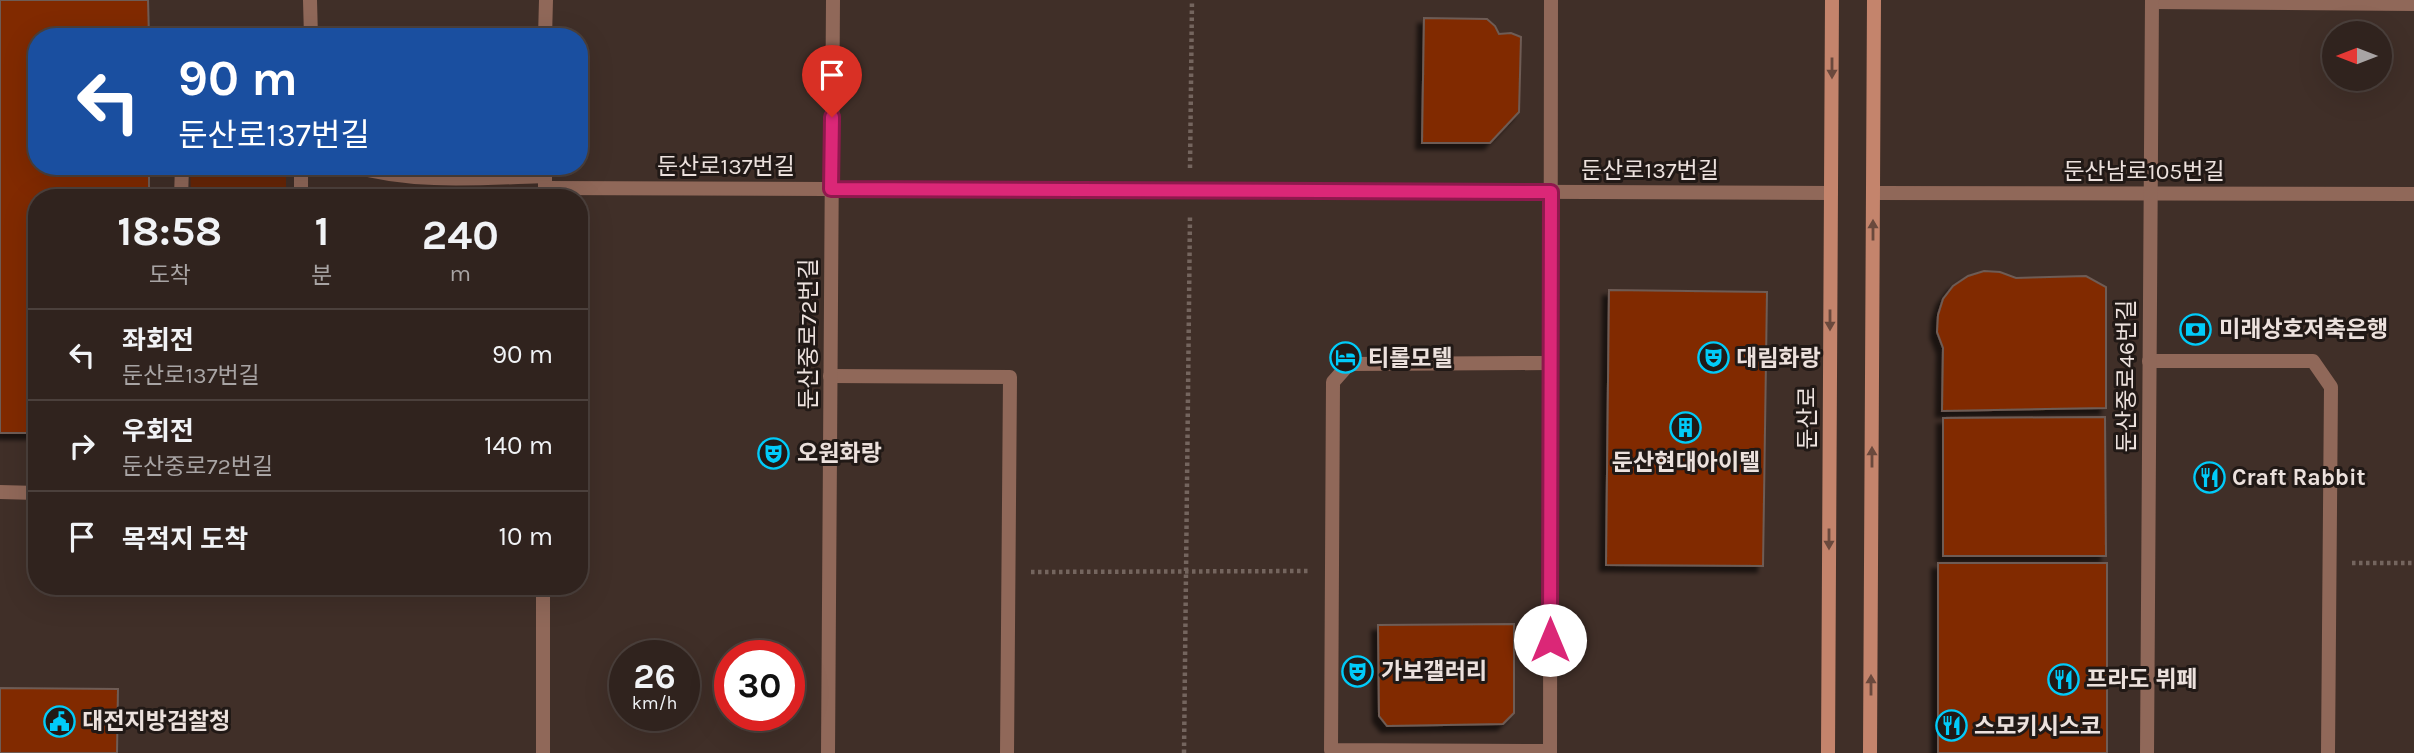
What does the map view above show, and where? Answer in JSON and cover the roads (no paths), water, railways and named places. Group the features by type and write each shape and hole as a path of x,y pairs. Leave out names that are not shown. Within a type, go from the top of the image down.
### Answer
{"main road":[{"name":"둔산로","path":"1828,753 1832,0"},
{"path":"1870,753 1874,0"}],"street":[{"path":"310,0 311,28"},
{"path":"545,0 545,28"},
{"name":"둔산중로72번길","path":"828,753 833,0"},
{"path":"1549,363 1349,364 1333,382 1331,750 1550,752 1551,0"},
{"path":"2152,1 2414,4"},
{"name":"둔산중로46번길","path":"2147,753 2152,1"},
{"name":"둔산로137번길","path":"391,175 415,178 831,189 1831,193"},
{"name":"둔산남로105번길","path":"1873,193 2414,194"},
{"path":"2149,361 2313,361 2331,387 2328,753"},
{"path":"831,376 1010,377 1007,753"},
{"path":"0,492 28,493"},
{"path":"543,595 543,753"}],"place":[{"name":"미래상호저축은행","path":"2196,329"},
{"name":"티롤모텔","path":"1345,358"},
{"name":"대림화랑","path":"1713,358"},
{"name":"둔산현대아이텔","path":"1686,428"},
{"name":"오원화랑","path":"774,453"},
{"name":"Craft Rabbit","path":"2209,477"},
{"name":"가보갤러리","path":"1358,671"},
{"name":"프라도 뷔페","path":"2063,679"},
{"name":"대전지방검찰청","path":"59,721"},
{"name":"스모키시스코","path":"1951,726"}]}
